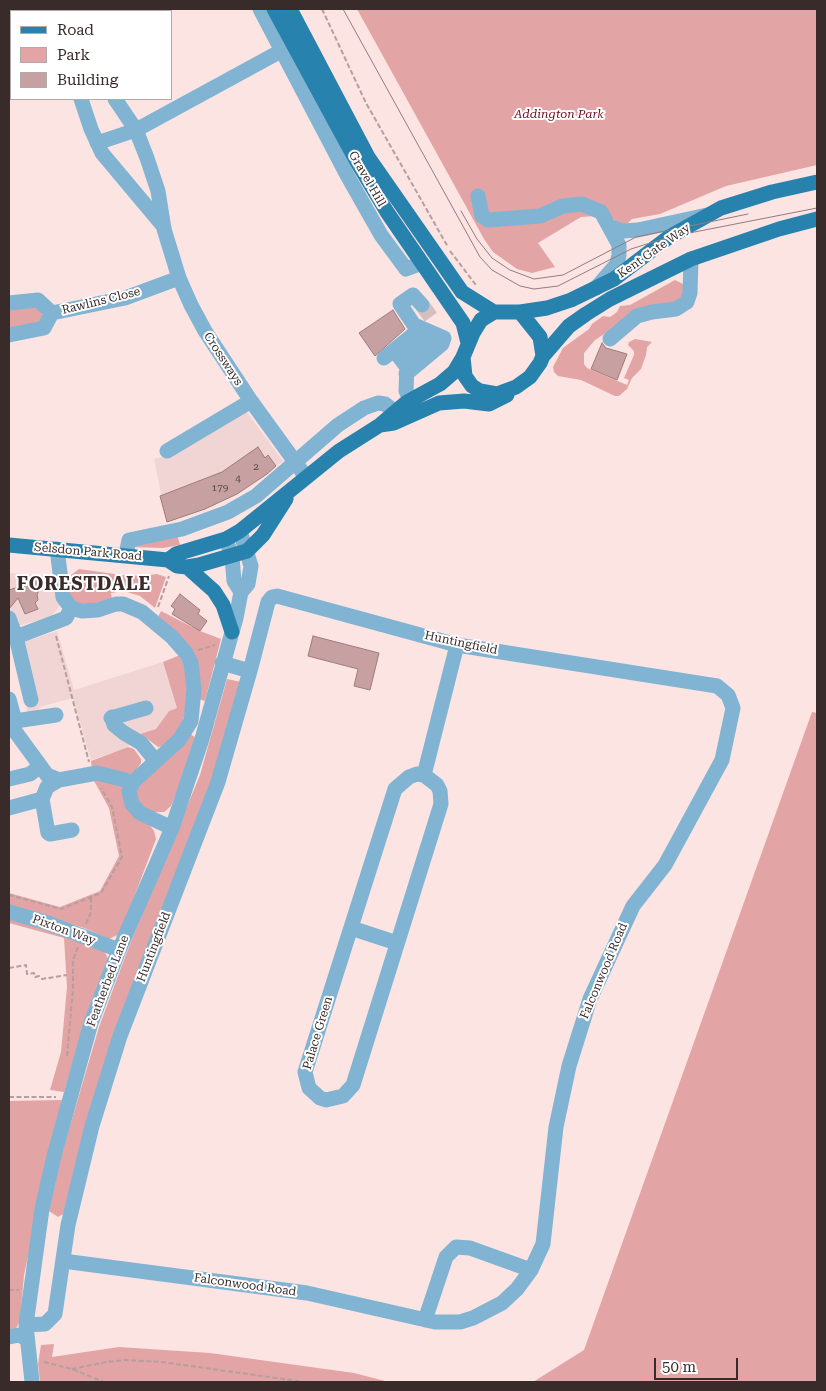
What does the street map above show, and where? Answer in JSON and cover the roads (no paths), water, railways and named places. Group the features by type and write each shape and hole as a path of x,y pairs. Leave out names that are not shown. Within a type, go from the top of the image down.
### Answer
{"main road":[{"name":"Gravel Hill","path":"274,9 357,162 418,266 463,322 465,350"},
{"name":"Gravel Hill","path":"290,9 368,157 458,286 478,304 494,312"},
{"name":"Kent Gate Way","path":"520,312 547,308 593,291 614,279 669,238 707,215 746,200 817,182"},
{"name":"Kent Gate Way","path":"543,356 569,326 586,314 610,299 691,258 779,229 817,219"},
{"path":"169,567 176,554 226,540 240,531 339,451 380,425 394,411 450,376 481,320 494,312 520,312 537,331 543,356 530,377 500,400 489,404 464,401 440,403 394,424 380,425"},
{"path":"465,350 465,376 472,386 480,391 496,394 516,387"},
{"path":"188,567 232,557 246,551 263,535 292,490"},
{"name":"Selsdon Park Road","path":"9,545 126,555 169,567 188,567"},
{"path":"188,567 214,591 223,605 231,636"}],"street":[{"name":"Gravel Hill","path":"260,9 381,235 402,266 406,269 418,266"},
{"path":"97,143 136,130 281,51"},
{"name":"Crossways","path":"81,100 97,143 126,184 164,228"},
{"name":"Crossways","path":"116,100 136,130 158,191 164,228 178,278 205,331 251,401 306,476"},
{"path":"478,196 482,216 488,220 540,216 562,206 582,204 601,212 611,227 619,245 617,264 593,291"},
{"path":"611,227 623,231 638,230 707,215"},
{"path":"610,339 637,316 676,309 687,302 690,293 691,258"},
{"name":"Rawlins Close","path":"52,313 125,298 178,278"},
{"path":"422,305 413,295 400,304 414,325 435,334 455,337 465,350"},
{"name":"Rawlins Close","path":"9,303 38,300 52,313"},
{"name":"Rawlins Close","path":"9,335 44,328 52,313"},
{"path":"400,361 442,344 435,334"},
{"path":"400,361 435,334"},
{"path":"400,361 406,390 411,400"},
{"path":"167,451 251,401"},
{"path":"126,555 129,540 182,529 228,512 256,496 296,464 338,425 364,408 378,403 385,404 394,411"},
{"name":"Featherbed Lane","path":"32,1382 26,1332 41,1219 69,1097 91,1023 119,950 172,828 202,739 231,636 241,592 248,584 250,571 240,531"},
{"path":"226,540 232,557 234,581 241,592"},
{"path":"57,549 63,597 71,608 82,611 98,610 116,604 123,604 142,612 172,637 186,653 194,676 190,721 179,740 133,782 129,791 132,804 140,813 172,828"},
{"name":"Huntingfield","path":"9,1337 18,1336 46,1324 55,1314 68,1225 92,1126 120,1036 218,782 268,602 272,597 277,596 457,645 717,686 728,695"},
{"path":"16,637 66,618 71,608"},
{"path":"9,618 16,637 31,700"},
{"path":"424,775 457,645"},
{"path":"222,663 250,671"},
{"name":"Falconwood Road","path":"63,1262 307,1293 425,1320 460,1322 485,1314 502,1303 517,1289 531,1270 543,1244 556,1127 563,1093 590,999 633,906 665,864 722,760 732,722 733,708 728,695"},
{"path":"9,699 12,723 39,767 47,775 59,780"},
{"path":"146,708 111,718 114,725 141,743 155,760"},
{"path":"12,723 56,715"},
{"path":"9,779 30,774 39,767"},
{"path":"72,830 48,833 42,800 47,787 59,780 91,774 112,776 133,782"},
{"name":"Palace Green","path":"417,774 424,775 437,785 441,804 353,1085 343,1096 326,1100 320,1098 309,1088 305,1072 351,928 394,789 409,777 417,774"},
{"path":"9,808 42,800"},
{"name":"Pixton Way","path":"9,912 48,923 119,950"},
{"path":"351,928 397,943"},
{"path":"41,1219 68,1225"},
{"path":"425,1320 446,1257 456,1247 470,1248 531,1270"}],"tunnel":[{"path":"422,305 433,320"}],"tram line":[{"path":"343,9 480,257 492,270 520,286 534,289 558,286 631,249 669,237 817,208"},
{"path":"461,211 477,239 492,258 510,270 534,279 563,275 636,237 748,214"}],"district":[{"name":"FORESTDALE","path":"84,585"}],"park label":[{"name":"Addington Park","path":"559,114"}]}
